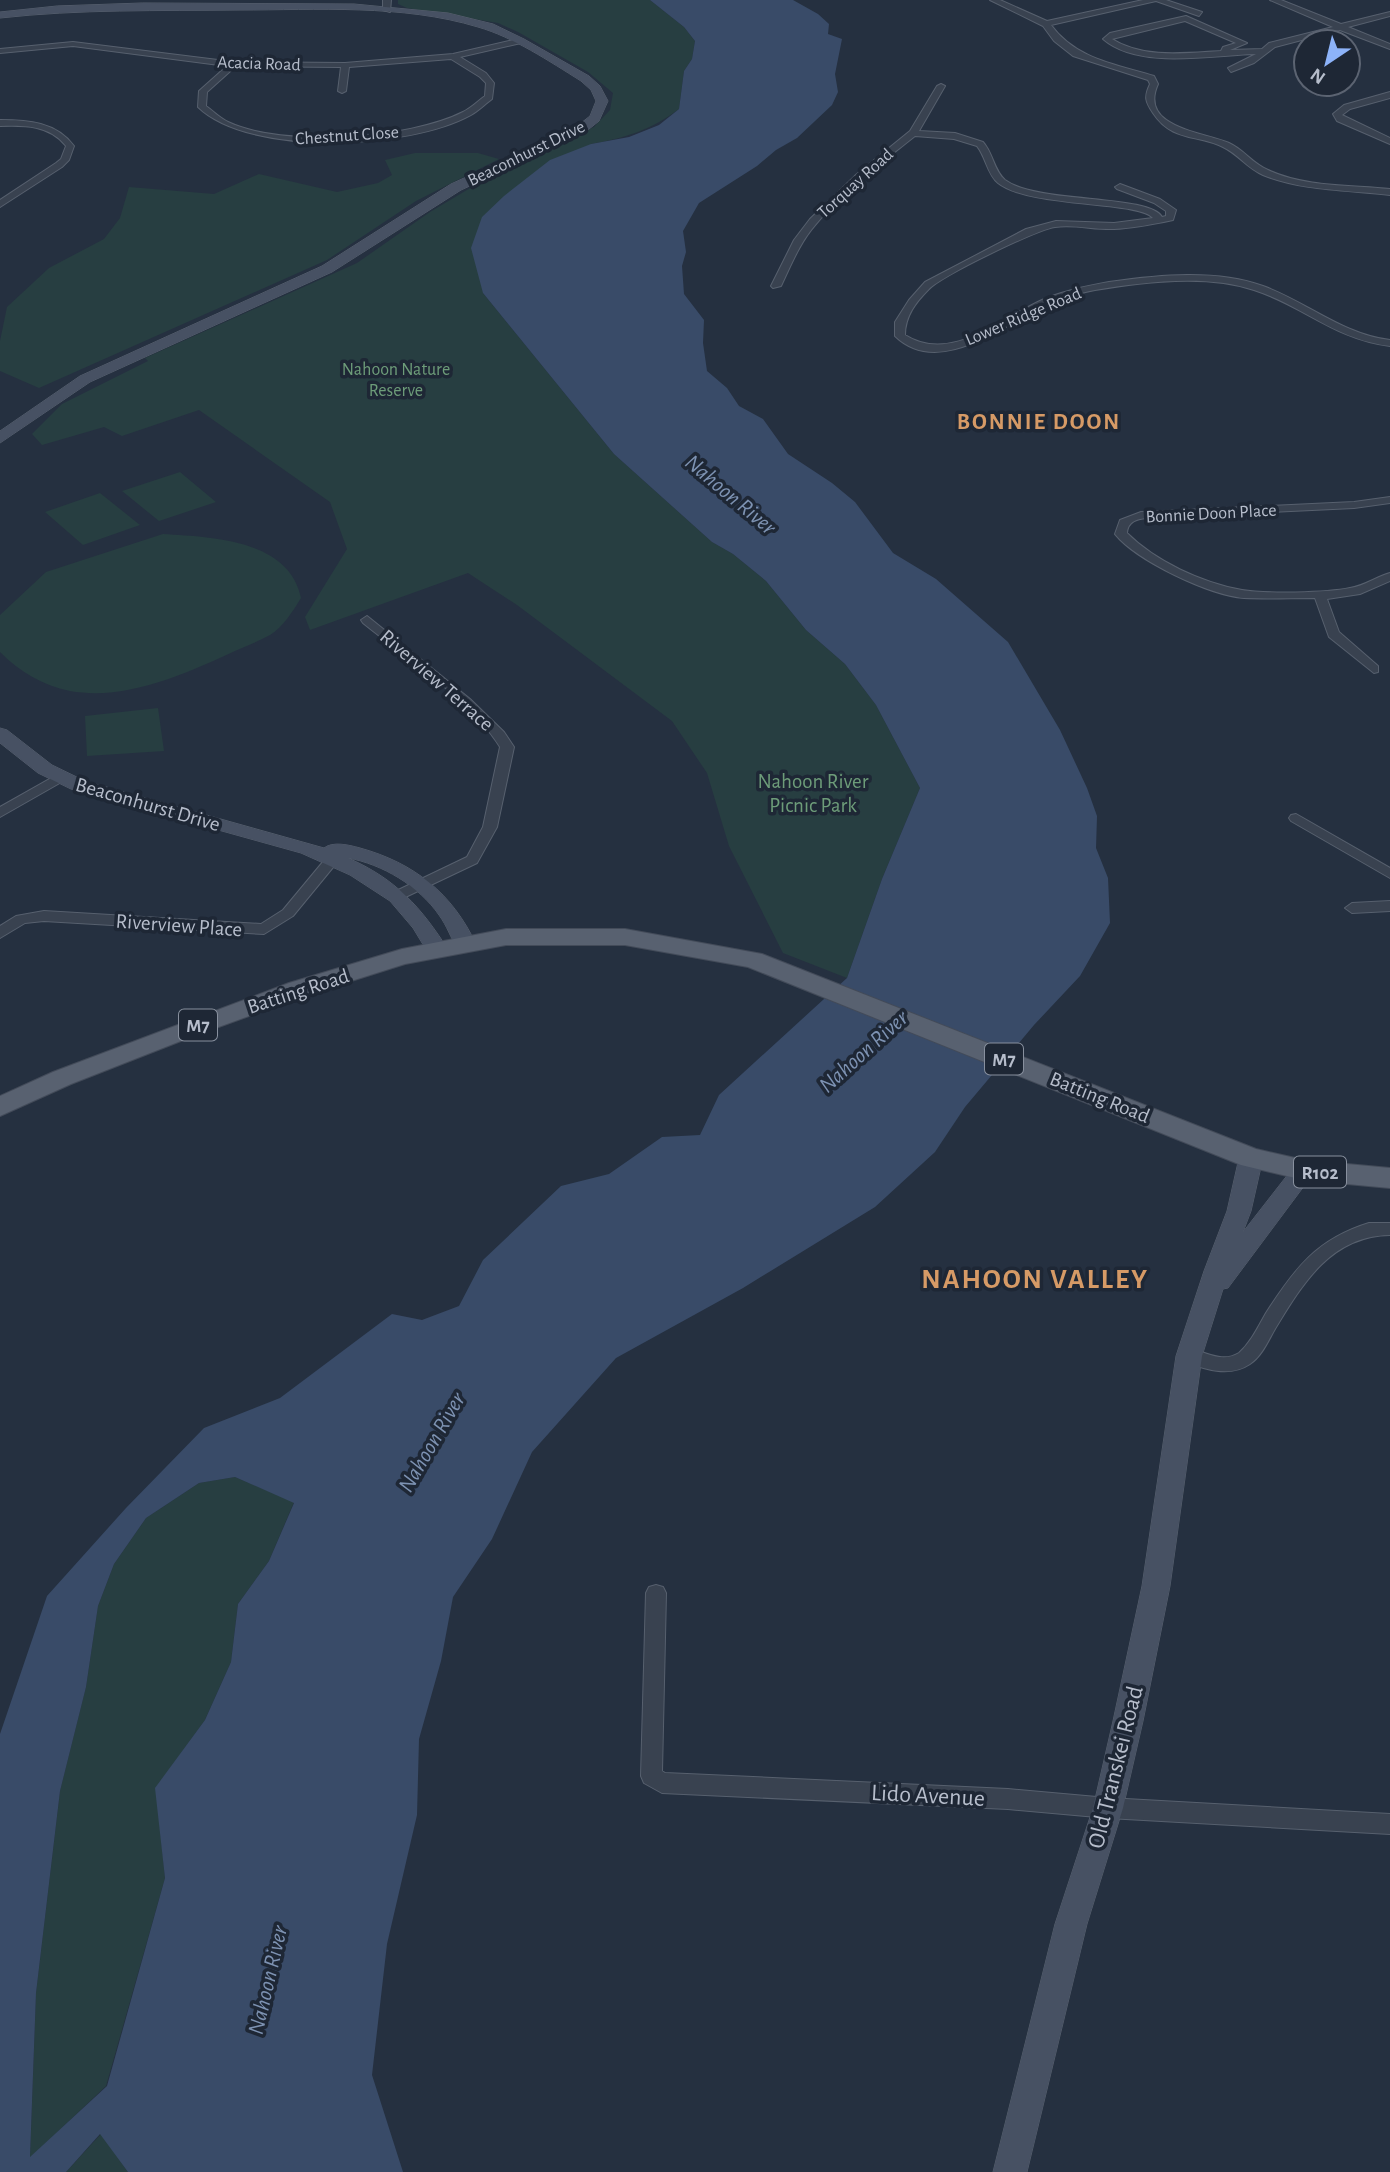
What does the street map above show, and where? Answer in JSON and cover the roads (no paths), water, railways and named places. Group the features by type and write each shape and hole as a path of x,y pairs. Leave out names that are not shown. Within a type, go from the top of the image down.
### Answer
{"main road":[{"name":"Batting Road","path":"0,1107 62,1078 182,1031 298,989 434,945 463,938 625,937 753,960 1251,1158"},
{"name":"R102","path":"1251,1158 1304,1170 1390,1178"}],"street":[{"path":"994,0 1046,24 1057,39 1076,54 1151,78 1154,84 1149,95 1151,106 1176,131 1227,145 1253,166 1277,177 1304,183 1390,191"},
{"path":"1046,24 1153,0"},
{"path":"1159,0 1170,2 1246,35"},
{"path":"1274,0 1390,47"},
{"name":"Beaconhurst Drive","path":"0,15 76,7 387,5 478,23 518,41 593,85 603,101 595,118 580,130 456,187 327,269 85,379 0,438"},
{"path":"1098,5 1109,10"},
{"path":"1231,70 1251,61 1272,46 1390,14"},
{"path":"1224,54 1226,49 1243,43 1186,18 1107,38 1121,48 1191,56 1224,54 1263,51"},
{"path":"1259,40 1272,46"},
{"name":"Acacia Road","path":"0,51 73,44 233,64 345,65 453,56 518,41"},
{"name":"Chestnut Close","path":"233,64 203,91 202,107 214,120 228,127 265,137 317,141 372,137 411,130 449,121 477,109 489,97 490,83 483,75 453,56"},
{"path":"342,91 345,65"},
{"name":"Torquay Road","path":"776,286 799,240 826,206 913,133 941,86"},
{"path":"1390,95 1348,107 1337,114 1340,119 1390,141"},
{"path":"0,123 48,128 63,135 70,146 65,160 59,165 0,204"},
{"path":"913,133 955,136 980,144 999,179 1014,187 1106,206 1146,207 1157,212 1159,219 1170,218 1171,210 1157,201 1120,187"},
{"name":"Lower Ridge Road","path":"1159,219 1114,226 1056,224 1030,231 928,284 912,302 900,323 900,336 919,346 944,348 973,340 1041,305 1090,288 1138,282 1223,281 1260,289 1353,336 1390,343"},
{"name":"Bonnie Doon Place","path":"1390,500 1354,505 1142,515 1123,522 1120,527 1126,542 1206,585 1242,594 1320,596 1356,591 1390,577"},
{"path":"1320,596 1333,634 1374,669"},
{"name":"Riverview Terrace","path":"367,620 484,719 504,739 508,747 490,827 472,860 397,896"},
{"name":"Beaconhurst Drive","path":"0,734 31,760 60,777 117,798 308,849 372,878 397,896 434,945"},
{"path":"0,813 60,777"},
{"path":"1296,818 1390,874"},
{"name":"Beaconhurst Drive","path":"308,849 362,855 424,884 444,906 463,938"},
{"name":"Riverview Place","path":"0,933 21,919 44,916 264,929 288,913 332,860"},
{"path":"1352,908 1390,906"},
{"name":"Old Transkei Road","path":"1010,2172 1071,1924 1108,1808 1156,1586 1189,1356 1239,1211 1251,1158"},
{"name":"Old Transkei Road","path":"1209,1294 1304,1170"},
{"path":"1189,1356 1222,1365 1246,1358 1315,1260 1351,1234 1370,1228 1390,1229"},
{"name":"Lido Avenue","path":"656,1593 652,1776 655,1780 1008,1799 1108,1808 1390,1824"}],"water":[{"name":"Nahoon River","path":"650,0 793,0 818,14 829,24 828,34 842,39 835,74 838,92 832,105 797,138 699,203 683,231 686,252 682,266 684,294 704,320 703,343 707,371 727,388 739,406 763,419 788,454 855,502 893,553 936,579 1008,642 1060,730 1087,788 1097,816 1096,848 1108,878 1110,923 1080,976 1034,1025 965,1107 935,1152 875,1207 743,1288 616,1358 532,1452 492,1539 453,1597 441,1661 419,1739 417,1815 387,1944 372,2075 403,2172 128,2172 100,2134 66,2172 0,2172 0,1734 47,1596 126,1508 204,1428 280,1398 392,1314 422,1320 459,1306 483,1260 561,1186 609,1174 662,1137 700,1135 719,1095 847,978 882,879 920,788 876,705 845,664 806,630 766,581 733,554 712,542 614,454 483,293 471,248 482,217 550,160 591,144 629,137 659,125 679,109 684,71 692,59 695,41 684,27","holes":["235,1477 294,1503 269,1561 238,1604 231,1662 205,1720 155,1788 165,1878 107,2086 30,2157 36,1993 60,1791 86,1687 98,1606 114,1564 146,1518 199,1483"]}],"district":[{"name":"BONNIE DOON","path":"1039,421"},
{"name":"NAHOON VALLEY","path":"1035,1278"}],"park label":[{"name":"Nahoon Nature Reserve","path":"396,379"},
{"name":"Nahoon River Picnic Park","path":"813,793"}]}
